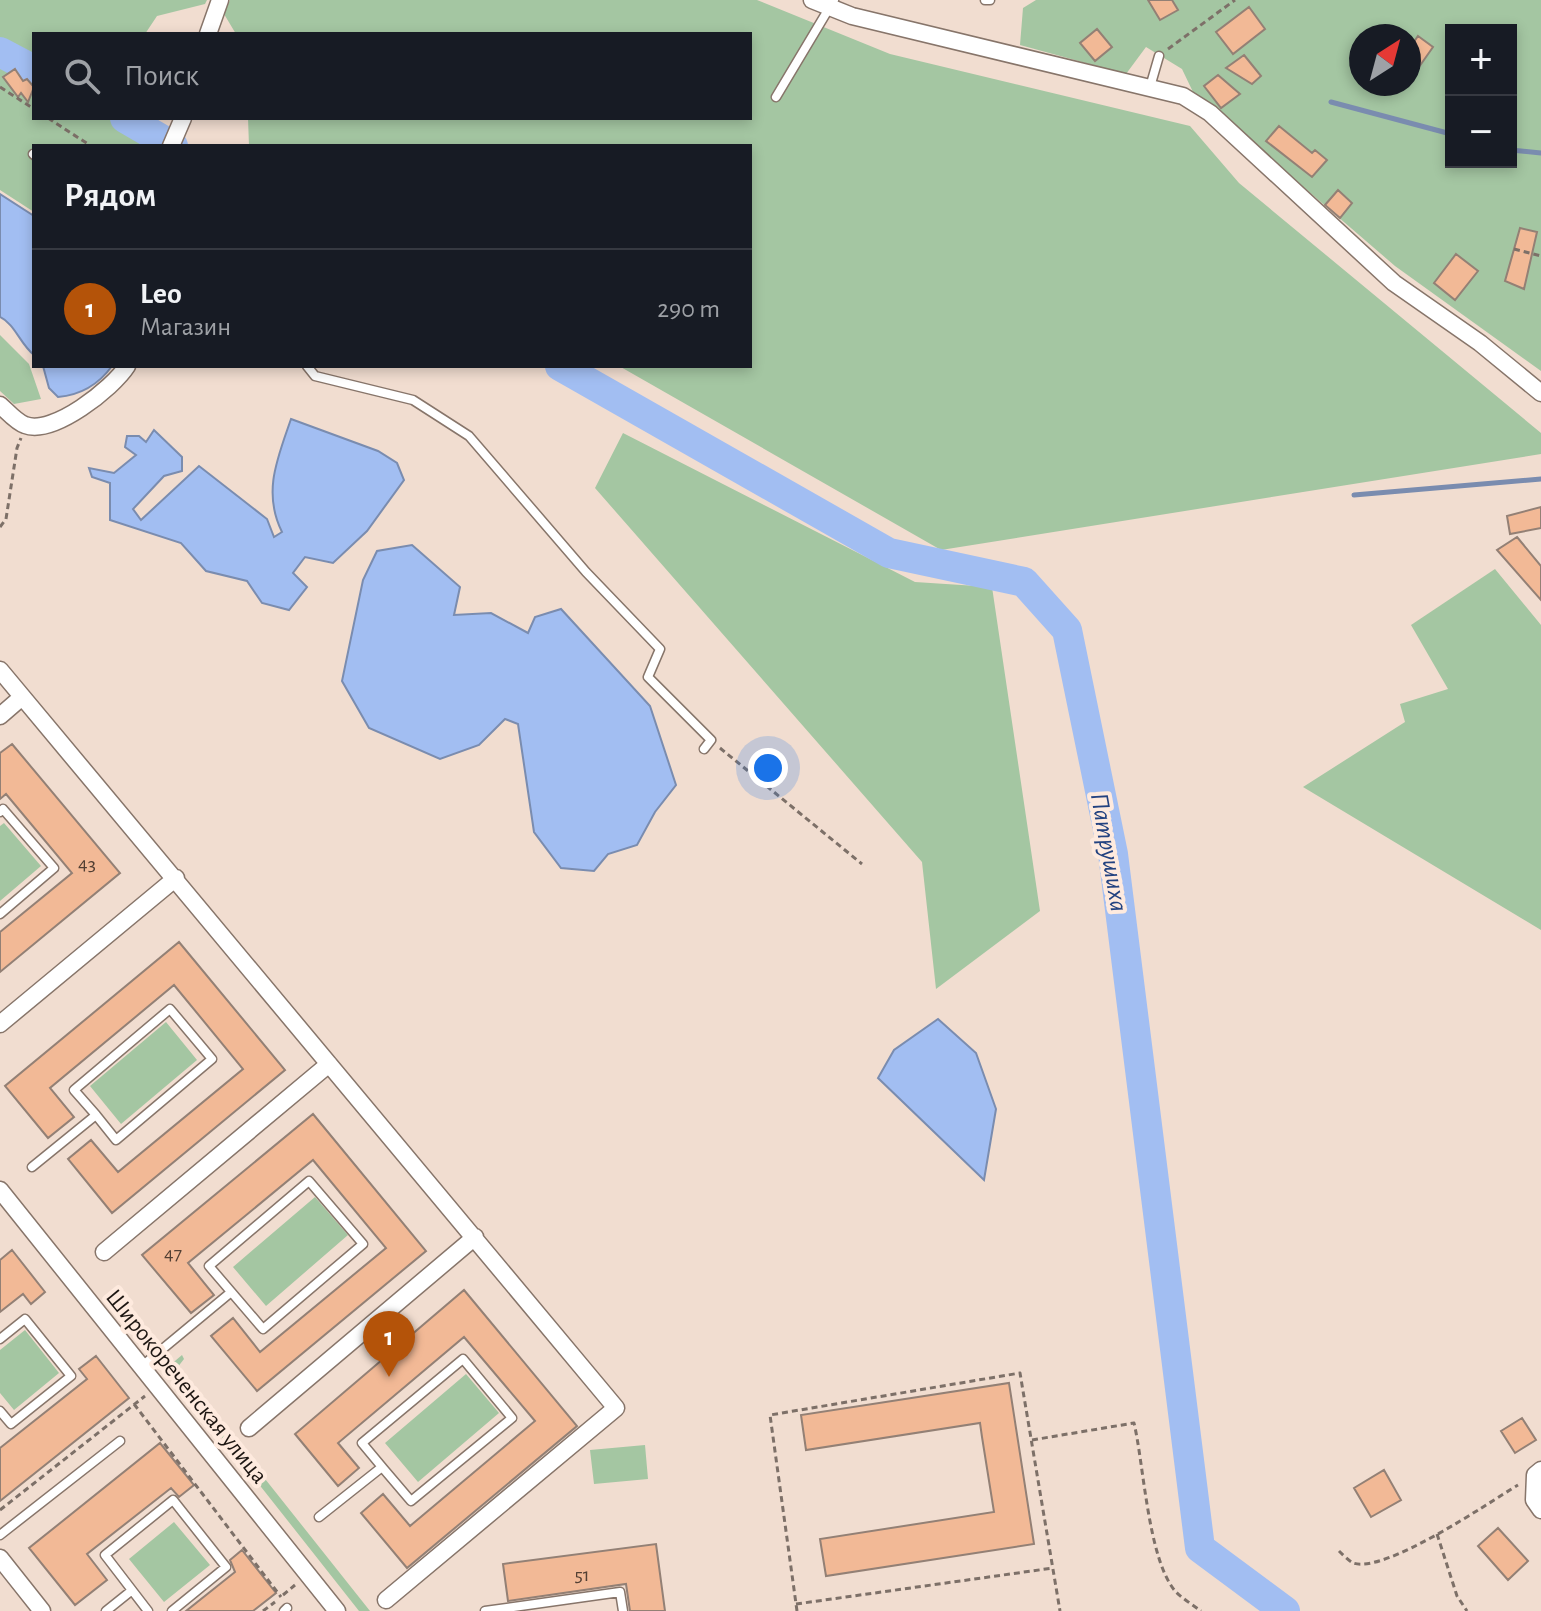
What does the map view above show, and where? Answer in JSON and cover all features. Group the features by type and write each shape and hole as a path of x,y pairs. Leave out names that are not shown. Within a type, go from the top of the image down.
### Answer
{"street":[{"path":"209,32 220,0"},
{"path":"812,0 1183,96 1210,113 1394,283 1480,343 1541,393"},
{"path":"0,405 29,426 52,422 87,405 118,380 126,368"},
{"path":"0,670 616,1408 386,1600"},
{"path":"0,716 22,697"},
{"path":"0,1024 176,878"},
{"path":"104,1252 329,1064"},
{"name":"Широкореченская улица","path":"0,1190 337,1611"},
{"path":"249,1428 475,1237"},
{"path":"1538,1472 1534,1500 1541,1510"},
{"path":"0,1558 42,1611"}],"lane":[{"path":"776,97 833,4"},
{"path":"1150,87 1159,56"},
{"path":"309,368 315,376 413,400 469,436 586,572 660,649 648,677 711,740 704,749"},
{"path":"0,812 3,809 54,868 0,914"},
{"path":"170,1009 212,1059 116,1140 96,1115 74,1090 170,1009"},
{"path":"32,1167 96,1115"},
{"path":"309,1181 363,1244 263,1329 230,1293 209,1266 309,1181"},
{"path":"142,1366 230,1293"},
{"path":"0,1339 25,1319 71,1376 11,1424 0,1411"},
{"path":"463,1359 512,1418 411,1501 382,1467 362,1443 463,1359"},
{"path":"0,1535 120,1441"},
{"path":"319,1517 382,1467"},
{"path":"148,1611 105,1555 173,1500 226,1567 172,1611"},
{"path":"106,1611 131,1591"},
{"path":"485,1611 620,1592 623,1611"}],"path":[{"path":"1159,56 1235,0"},
{"path":"0,87 32,108"},
{"path":"51,120 88,144"},
{"path":"1514,249 1541,256"},
{"path":"0,527 6,519 17,448 29,426"},
{"path":"711,740 862,864"},
{"path":"797,1611 770,1415 1020,1373 1060,1611"},
{"path":"0,1510 134,1404 283,1595 263,1611"},
{"path":"1032,1440 1134,1423 1145,1469 1152,1538 1174,1590 1201,1611"},
{"path":"1339,1551 1353,1563 1380,1562 1437,1534 1538,1472"},
{"path":"1437,1534 1457,1596 1467,1611"},
{"path":"796,1604 1053,1568"}],"green space":[{"path":"0,0 207,0 205,4 157,16 146,32 32,32 32,120 136,120 141,144 32,144 32,211 0,190"},
{"path":"230,0 757,0 890,54 1190,126 1239,183 1541,433 1541,454 941,550 622,368 752,368 752,144 249,144 248,120 752,120 752,32 235,32 224,14"},
{"path":"1036,0 1541,0 1541,371 1395,266 1193,92 1182,69 1146,47 1126,74 1020,45 1023,8"},
{"path":"0,335 29,364 41,399 14,404 0,391"},
{"path":"623,433 915,582 992,587 1040,911 936,989 922,862 595,488"},
{"path":"1495,569 1541,625 1541,930 1303,787 1405,722 1400,704 1448,689 1411,625"},
{"path":"4,823 41,866 0,901 0,826"},
{"path":"166,1022 197,1060 121,1124 90,1086"},
{"path":"315,1197 348,1235 266,1306 233,1267"},
{"path":"25,1330 59,1373 14,1410 0,1393 0,1350"},
{"path":"182,1355 184,1359 177,1368 370,1611 359,1611 172,1374 166,1376 162,1372"},
{"path":"466,1374 499,1413 418,1482 385,1443"},
{"path":"645,1445 648,1479 594,1484 590,1450"},
{"path":"174,1522 210,1565 164,1602 129,1559"}],"water":[{"path":"0,194 32,215 32,353 10,324 0,317"},
{"path":"44,368 110,368 89,388 74,394 58,397 49,388"},
{"path":"291,419 378,451 397,463 404,480 367,531 333,563 305,557 293,573 307,587 289,610 262,603 247,581 206,571 181,543 110,520 110,483 92,477 89,468 114,473 136,455 125,447 127,436 139,436 146,442 154,430 182,457 182,471 164,476 133,509 141,520 199,466 267,519 274,537 282,532 273,503 274,475"},
{"path":"412,545 460,587 454,615 491,613 528,633 535,617 561,609 650,706 676,785 655,812 637,845 608,854 594,871 561,868 534,832 518,724 505,719 479,745 440,759 369,728 342,681 363,580 377,551"},
{"path":"938,1019 976,1053 996,1109 984,1180 878,1078 894,1050"}],"building":[{"path":"1148,0 1172,0 1178,10 1160,20"},
{"path":"1249,7 1265,29 1233,54 1216,32"},
{"path":"1097,29 1112,47 1095,61 1080,43"},
{"path":"1421,38 1433,47 1421,64"},
{"path":"1244,55 1261,76 1252,84 1226,68"},
{"path":"15,69 23,81 27,79 32,85 28,102 21,93 18,97 3,77"},
{"path":"1218,75 1240,94 1221,108 1204,86"},
{"path":"1279,126 1312,153 1315,150 1327,160 1312,177 1266,141"},
{"path":"1338,190 1352,203 1340,218 1325,205"},
{"path":"1520,228 1537,232 1524,289 1505,281"},
{"path":"1456,254 1478,271 1455,300 1434,283"},
{"path":"1541,507 1541,528 1510,534 1507,516"},
{"path":"1517,537 1541,566 1541,600 1497,550"},
{"path":"12,744 120,873 0,972 0,932 72,873 6,794 0,799 0,753"},
{"path":"179,942 285,1070 112,1213 68,1159 91,1140 118,1172 243,1069 174,985 50,1088 74,1117 48,1138 5,1086"},
{"path":"313,1114 426,1251 257,1391 211,1336 233,1318 260,1352 386,1248 313,1160 188,1263 214,1295 191,1313 142,1255"},
{"path":"12,1250 45,1292 31,1304 23,1294 0,1312 0,1260"},
{"path":"464,1290 577,1426 407,1568 361,1513 383,1494 410,1526 535,1421 464,1337 338,1443 359,1468 338,1486 295,1434"},
{"path":"96,1356 129,1398 0,1501 0,1448 87,1379 79,1369"},
{"path":"1009,1383 1034,1544 826,1576 820,1539 994,1512 980,1423 806,1450 801,1415"},
{"path":"1522,1418 1536,1440 1515,1453 1501,1431"},
{"path":"160,1443 194,1485 179,1497 171,1488 87,1554 107,1580 75,1605 29,1548"},
{"path":"1384,1470 1401,1500 1371,1517 1354,1488"},
{"path":"1498,1528 1528,1561 1508,1580 1478,1546"},
{"path":"656,1544 665,1611 630,1611 626,1584 508,1601 503,1564"},
{"path":"242,1550 276,1593 253,1611 186,1611 235,1572 230,1560"}],"waterway":[{"name":"Патрушиха","path":"0,52 32,69"},
{"path":"1331,102 1445,132"},
{"name":"Патрушиха","path":"128,120 170,144"},
{"path":"1517,151 1541,153"},
{"name":"Патрушиха","path":"564,368 889,553 1024,582 1067,630 1113,854 1200,1548 1285,1611"},
{"path":"1354,495 1541,479"}],"place":[{"name":"Leo","path":"389,1377"}]}
